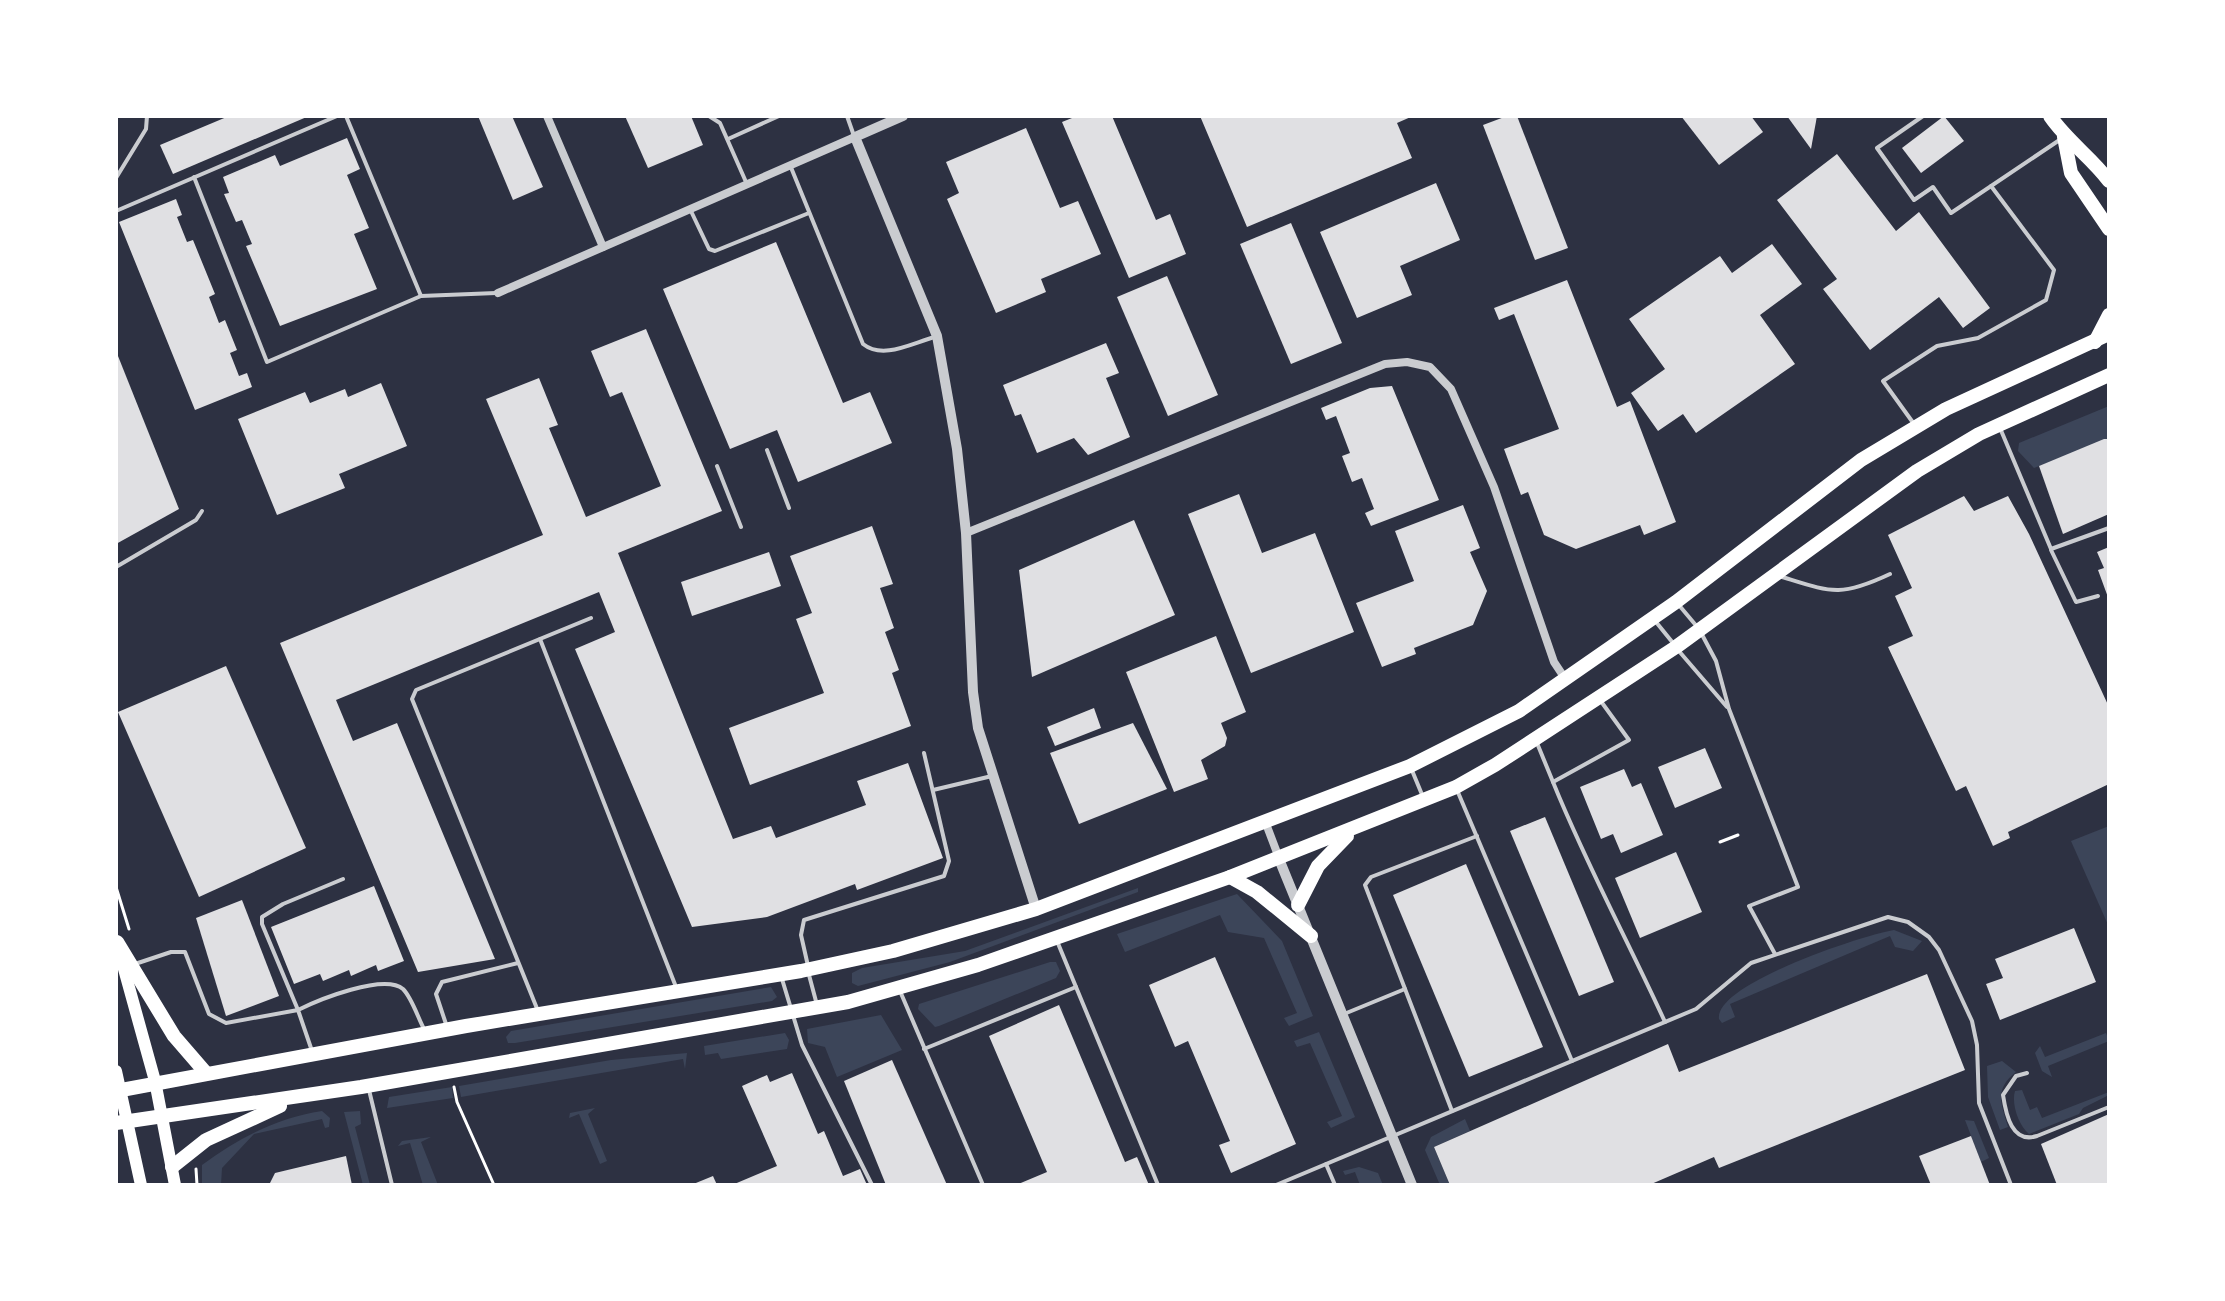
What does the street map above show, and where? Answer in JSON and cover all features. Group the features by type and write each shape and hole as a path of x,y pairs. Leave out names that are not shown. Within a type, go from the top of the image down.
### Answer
{"main road":[{"path":"2050,116 2064,137 2090,157 2109,181"},
{"path":"2064,137 2071,173 2109,229"},
{"path":"2094,342 2109,315"},
{"path":"119,1090 539,1013 808,969 893,951 1036,909 1410,766 1519,711 1676,602 1861,460 1946,409 2109,334"},
{"path":"122,1122 368,1086 791,1012 899,989 1056,939 1279,859 1456,787 1536,741 1676,647 1917,471 1999,425 2109,375"},
{"path":"1298,905 1318,866 1353,830"},
{"path":"1230,877 1257,892 1311,936"},
{"path":"116,940 127,967 163,1114 175,1185"},
{"path":"127,967 182,1047 206,1073"},
{"path":"116,1071 122,1122 141,1185"},
{"path":"172,1167 206,1140 256,1115 307,1096"}],"street":[{"path":"547,116 603,247"},
{"path":"498,293 903,116"},
{"path":"855,137 937,336 957,449 966,533 973,692 978,728 1036,909"},
{"path":"966,533 1385,364 1419,363 1439,373 1451,389 1494,487 1554,662 1566,680"},
{"path":"1265,821 1412,1185"}],"lane":[{"path":"116,178 146,129 147,116"},
{"path":"116,211 337,116"},
{"path":"346,116 421,296"},
{"path":"709,116 720,123 747,184"},
{"path":"728,139 779,116"},
{"path":"847,116 855,137"},
{"path":"1923,116 1877,148 1914,200 1933,187 1951,213 2064,137"},
{"path":"790,165 863,344 872,351 886,352 937,336"},
{"path":"194,177 267,362 421,296 498,293"},
{"path":"1916,427 1883,381 1937,346 1978,338 2046,300 2053,286 2054,270 1991,186"},
{"path":"690,209 709,249 715,251 809,213"},
{"path":"1999,425 2076,602 2098,596"},
{"path":"767,450 789,508"},
{"path":"717,466 741,527"},
{"path":"116,567 196,520 202,511"},
{"path":"2051,549 2109,528"},
{"path":"1774,575 1826,590 1856,590 1890,574"},
{"path":"1676,602 1699,629 1716,661 1729,709 1798,887 1749,906 1775,954"},
{"path":"539,1013 412,699 416,690 591,618"},
{"path":"1653,618 1699,679 1729,709"},
{"path":"540,639 677,989"},
{"path":"1553,782 1629,740 1600,699"},
{"path":"1536,741 1592,877 1611,905 1665,1022"},
{"path":"817,1007 801,935 804,920 944,876 949,861 924,753"},
{"path":"1410,766 1424,800"},
{"path":"933,790 992,776"},
{"path":"1456,787 1572,1061"},
{"path":"1452,1111 1366,882 1477,836"},
{"path":"312,1053 298,1010 262,924 262,917 283,904 343,879"},
{"path":"1276,1185 1665,1022 1704,1003 1751,963 1880,917 1908,922 1929,937 1939,950 1972,1021 1977,1045 1979,1103 2011,1185"},
{"path":"1056,939 1158,1185"},
{"path":"127,967 171,952 185,952 209,1014 226,1023 298,1010 325,997 393,984 404,990 426,1033"},
{"path":"448,1029 436,994 442,982 518,962"},
{"path":"781,974 802,1045 872,1185"},
{"path":"924,1049 1076,987"},
{"path":"899,989 983,1185"},
{"path":"1342,1014 1405,989"},
{"path":"2027,1073 2016,1076 2003,1095 2010,1125 2019,1136 2027,1139 2037,1136 2109,1107"},
{"path":"368,1086 392,1185"},
{"path":"1326,1164 1335,1185"}],"path":[{"path":"1720,842 1738,835"},
{"path":"116,887 129,931 116,940"},
{"path":"454,1083 457,1102 494,1185"}],"shaded area":[{"path":"2109,406 2109,439 2034,468 2018,451 2019,443"},
{"path":"2109,826 2109,927 2071,841"},
{"path":"1138,888 1138,892 950,962 858,986 852,983 852,973 862,968 965,951"},
{"path":"1237,894 1282,941 1313,1016 1289,1026 1284,1018 1297,1013 1264,938 1228,932 1220,915 1125,952 1117,934"},
{"path":"1894,930 1922,941 1913,951 1895,947 1890,936 1730,1004 1735,1017 1722,1023 1719,1019 1724,1005 1764,977 1824,951"},
{"path":"1056,962 1060,971 1056,978 939,1026 935,1027 918,1009 919,1004"},
{"path":"771,987 777,997 772,1001 515,1043 508,1043 506,1037 511,1031"},
{"path":"881,1015 902,1050 837,1077 825,1047 808,1043 807,1029"},
{"path":"1319,1032 1355,1117 1331,1128 1327,1122 1342,1116 1310,1043 1297,1047 1294,1041"},
{"path":"785,1033 789,1040 787,1049 721,1059 718,1053 705,1055 704,1046"},
{"path":"2106,1033 2109,1041 2048,1066 2052,1077 2042,1071 2035,1053 2040,1046 2045,1057"},
{"path":"687,1053 685,1069 683,1059 461,1097 459,1086 611,1060"},
{"path":"2002,1061 2016,1072 2004,1084 2002,1091 2008,1127 2000,1130 1988,1097 1987,1066"},
{"path":"452,1087 453,1098 387,1108 389,1097"},
{"path":"2022,1090 2030,1110 2037,1107 2042,1118 2109,1092 2109,1095 2083,1108 2079,1114 2029,1134 2015,1108 2015,1091"},
{"path":"595,1108 588,1114 607,1161 600,1164 579,1114 569,1118 570,1113"},
{"path":"322,1111 330,1118 329,1127 325,1128 322,1119 254,1134 222,1168 221,1185 202,1185 202,1165 230,1146 259,1130 274,1124"},
{"path":"360,1111 361,1124 355,1127 370,1185 363,1185 344,1112"},
{"path":"1465,1119 1470,1131 1434,1147 1450,1185 1440,1185 1425,1150 1431,1137"},
{"path":"1965,1120 1974,1121 1989,1158 1981,1162"},
{"path":"431,1137 421,1142 438,1185 423,1185 410,1143 398,1146 402,1141"},
{"path":"1359,1167 1378,1173 1383,1185 1360,1185 1355,1172 1345,1175 1343,1171"}],"building":[{"path":"229,116 309,116 173,174 160,145"},
{"path":"478,116 512,116 543,187 513,200"},
{"path":"625,116 691,116 703,145 648,168"},
{"path":"1077,116 1112,116 1156,220 1170,214 1186,254 1129,278 1062,122"},
{"path":"1200,116 1413,116 1397,123 1412,158 1247,227"},
{"path":"1507,116 1517,116 1568,248 1535,260 1483,125"},
{"path":"1681,116 1751,116 1763,132 1719,165"},
{"path":"1787,116 1817,116 1811,149"},
{"path":"1944,116 1964,141 1921,173 1902,148"},
{"path":"1026,128 1060,208 1078,201 1101,254 1041,279 1046,292 996,313 947,199 959,193 946,162"},
{"path":"347,138 360,169 347,175 369,228 354,234 377,289 280,326 246,246 252,244 242,220 236,222 224,194 229,193 223,177 275,155 280,166"},
{"path":"1837,154 1896,231 1919,212 1990,308 1963,328 1939,297 1870,350 1823,289 1837,279 1777,200"},
{"path":"1436,183 1460,240 1400,266 1412,295 1357,318 1320,232"},
{"path":"176,199 182,215 177,217 187,242 193,240 215,294 209,297 219,323 225,320 237,350 230,353 239,376 247,373 252,387 195,410 119,222"},
{"path":"1291,223 1342,343 1291,364 1240,244"},
{"path":"776,242 843,403 870,392 892,443 798,482 777,430 730,449 663,289"},
{"path":"1772,244 1802,284 1760,315 1795,364 1696,433 1683,414 1658,431 1631,393 1665,369 1629,319 1720,256 1732,273"},
{"path":"1167,276 1218,395 1168,416 1117,297"},
{"path":"1567,280 1617,407 1630,401 1676,522 1644,535 1640,525 1576,549 1544,535 1528,492 1521,495 1504,449 1559,429 1514,314 1499,320 1494,308"},
{"path":"646,329 722,511 618,553 733,839 771,826 776,838 866,805 857,781 908,763 943,858 857,890 855,884 767,917 692,927 575,649 615,632 599,592 336,700 353,741 397,723 495,959 418,972 280,643 543,535 486,399 539,378 558,425 549,428 586,517 661,486 622,392 610,397 591,351"},
{"path":"1106,343 1119,373 1106,378 1130,437 1088,455 1074,438 1037,453 1021,414 1015,416 1003,385"},
{"path":"116,351 179,509 116,544"},
{"path":"381,383 407,446 339,474 345,488 277,515 238,419 305,392 310,403 345,389 348,397"},
{"path":"1392,386 1439,500 1371,526 1365,513 1374,509 1362,478 1352,482 1342,456 1350,453 1336,416 1326,420 1321,408 1370,388"},
{"path":"2109,439 2109,514 2063,534 2039,466"},
{"path":"1239,494 1262,553 1315,533 1354,632 1251,673 1188,514"},
{"path":"1964,496 1974,511 2008,496 2029,534 2109,707 2109,784 2008,832 2010,838 1993,846 1966,786 1956,791 1888,647 1913,636 1895,596 1912,588 1888,535"},
{"path":"1463,505 1480,548 1470,552 1487,591 1473,625 1414,648 1416,654 1382,667 1356,603 1414,581 1395,531"},
{"path":"1134,520 1175,615 1032,677 1019,570"},
{"path":"872,526 893,584 880,588 894,628 885,632 899,670 892,673 911,726 750,785 729,728 824,693 796,619 812,613 790,556"},
{"path":"2109,547 2109,600 2098,570 2104,568 2097,552"},
{"path":"769,552 781,586 692,616 681,582"},
{"path":"1216,636 1246,712 1221,723 1227,738 1225,746 1201,760 1208,779 1174,792 1126,672"},
{"path":"226,666 306,848 199,897 118,712"},
{"path":"1094,708 1101,728 1055,746 1047,727"},
{"path":"1133,723 1167,789 1079,824 1050,753"},
{"path":"1705,748 1722,788 1675,808 1658,767"},
{"path":"1624,769 1632,787 1641,783 1663,835 1621,853 1613,834 1601,839 1580,787"},
{"path":"1545,817 1614,982 1579,996 1510,831"},
{"path":"1676,852 1702,912 1640,938 1615,878"},
{"path":"1466,864 1543,1047 1469,1077 1393,895"},
{"path":"374,886 404,961 378,971 376,965 351,976 349,970 323,981 320,974 294,984 271,927"},
{"path":"242,900 279,996 226,1016 196,918"},
{"path":"2074,928 2096,982 2000,1020 1986,984 2003,978 1995,959"},
{"path":"1215,957 1296,1144 1231,1173 1219,1145 1230,1141 1188,1041 1175,1047 1149,985"},
{"path":"1927,974 1965,1070 1719,1168 1714,1157 1649,1185 1450,1185 1434,1147 1668,1044 1679,1072"},
{"path":"1059,1005 1125,1162 1137,1157 1149,1185 1016,1185 1047,1172 989,1036"},
{"path":"892,1060 947,1185 886,1185 844,1081"},
{"path":"792,1073 818,1134 824,1131 843,1176 860,1169 867,1185 732,1185 777,1166 742,1086 767,1075 770,1082"},
{"path":"2109,1114 2109,1184 2057,1185 2041,1144"},
{"path":"1971,1136 1990,1185 1931,1185 1919,1156"},
{"path":"346,1156 352,1185 269,1185 275,1173"},
{"path":"713,1176 717,1185 691,1185"}]}
